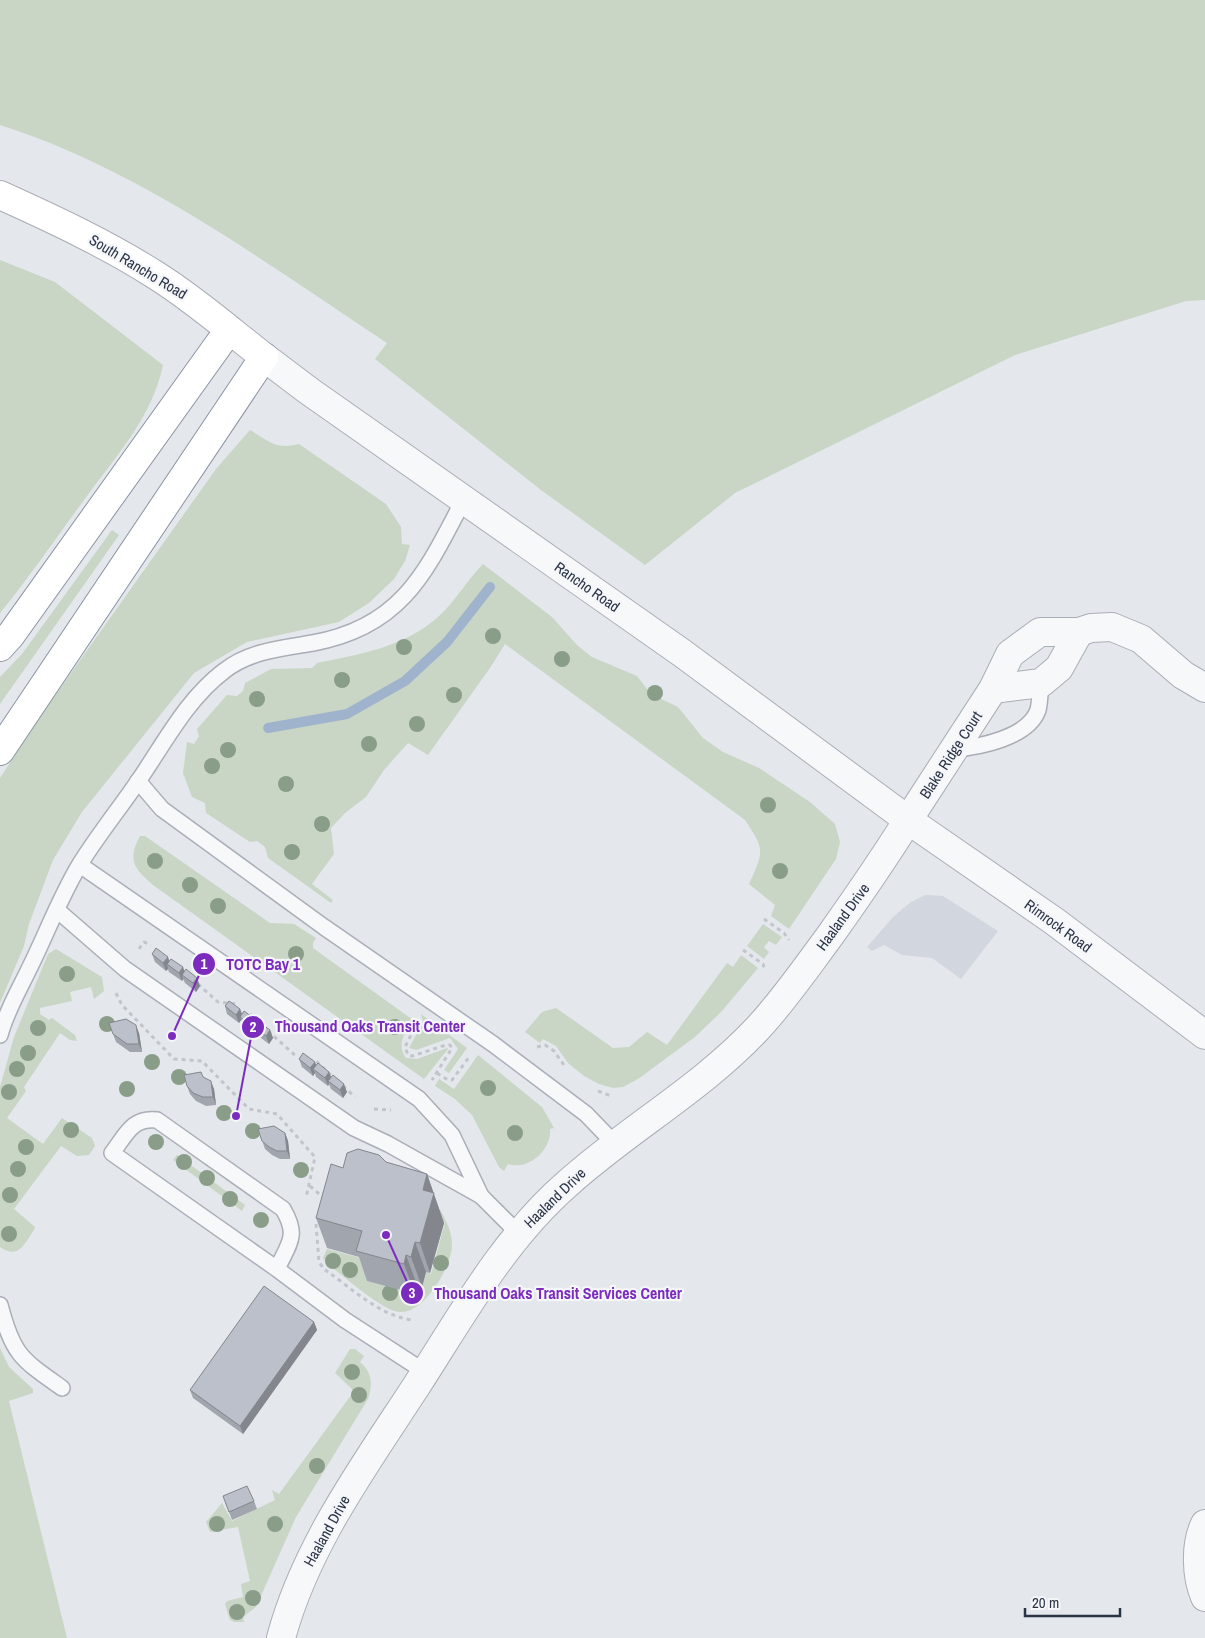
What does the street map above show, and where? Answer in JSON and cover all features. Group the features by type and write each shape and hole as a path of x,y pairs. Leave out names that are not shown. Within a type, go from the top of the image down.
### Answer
{"main road":[{"name":"South Rancho Road","path":"0,195 80,232 156,275 202,307 264,357"},
{"path":"0,647 10,636 229,330"},
{"path":"0,751 264,357"}],"street":[{"name":"Rancho Road","path":"264,357 682,654 908,820"},
{"name":"Blake Ridge Court","path":"908,820 993,689 1010,654 1040,632 1080,632 1090,628 1112,627 1141,639 1183,675 1205,688"},
{"path":"993,689 1041,683 1059,668 1080,632"},
{"name":"Rimrock Road","path":"908,820 1054,921 1205,1035"},
{"name":"Haaland Drive","path":"281,1638 288,1614 307,1566 346,1496 487,1276 519,1234 565,1185 614,1144 663,1111 713,1071 758,1028 803,973 878,868 908,820"},
{"path":"1205,1524 1201,1532 1198,1559 1205,1597"}],"lane":[{"path":"0,1035 57,910 80,865 188,706 225,670 247,658 272,650 332,640 353,633 379,618 402,600 418,581 437,552 464,499"},
{"path":"955,749 999,742 1027,724 1038,711 1041,683"},
{"path":"138,781 162,808 501,1050 586,1114 614,1144"},
{"path":"80,865 419,1099 452,1135 482,1196"},
{"path":"57,910 124,970 354,1128 388,1144 482,1196 519,1234"},
{"path":"277,1269 292,1236 291,1223 283,1209 157,1120 146,1119 136,1122 112,1153 277,1269 345,1320 425,1372"},
{"path":"0,1305 8,1335 19,1356 62,1388"}],"path":[{"path":"764,919 784,933 790,940"},
{"path":"136,954 144,942 159,949"},
{"path":"743,950 763,964 765,971"},
{"path":"196,982 218,1002 239,1004"},
{"path":"122,1005 174,1058 202,1061 249,1109 277,1114 315,1157 310,1186 305,1195 308,1202"},
{"path":"246,1011 260,1024"},
{"path":"417,1016 418,1024 405,1047 405,1051 412,1056 450,1045 451,1052 430,1082"},
{"path":"268,1030 303,1062 315,1060 362,1103"},
{"path":"437,1073 448,1080 452,1080 474,1052"},
{"path":"368,1109 396,1110"},
{"path":"310,1186 328,1202"},
{"path":"314,1217 318,1231 319,1262 324,1269 384,1311 399,1318 412,1320"}],"shaded area":[{"path":"925,895 943,896 998,931 961,979 932,958 902,955 884,945 872,951 867,947 894,916 911,902"}],"green space":[{"path":"0,0 1205,0 1205,300 1186,301 1015,355 735,493 645,565 541,490 375,359 387,343 248,250 152,192 52,144 0,125"},
{"path":"0,260 55,282 163,365 151,402 132,435 34,570 0,613"},
{"path":"250,430 278,445 291,446 299,444 386,504 401,527 402,544 410,545 405,561 394,579 369,603 339,622 247,642 194,673 82,812 53,860 29,924 24,946 0,1003 0,778 39,718 216,469"},
{"path":"112,530 119,535 0,704 0,677 22,654"},
{"path":"483,564 552,617 577,645 592,657 637,676 651,694 678,707 703,738 723,752 759,768 810,802 835,824 840,842 836,859 789,929 771,916 775,905 749,884 758,864 760,851 756,838 745,820 505,644 428,755 408,743 384,770 366,797 345,813 331,828 334,854 312,884 333,900 331,903 268,858 265,847 257,841 250,842 206,813 205,803 192,797 183,773 187,742 194,744 199,736 197,729 227,695 237,696 243,691 245,683 271,669 312,668 317,663 381,648 411,636 444,611"},
{"path":"140,836 145,836 270,923 294,924 316,938 313,948 413,1020 402,1043 403,1053 406,1058 417,1059 448,1049 424,1079 153,885 141,874 134,864 134,852"},
{"path":"763,924 782,937 776,945 769,941 764,947 769,952 764,959 747,946"},
{"path":"56,949 102,977 104,991 94,999 91,987 70,992 72,1001 40,1008 40,1014 49,1020 52,1018 75,1035 77,1041 70,1040 60,1033 24,1087 26,1091 7,1118 43,1144 62,1118 92,1138 95,1146 89,1155 77,1156 61,1146 14,1209 35,1227 24,1245 12,1252 0,1247 0,1087 14,1037 48,954"},
{"path":"741,955 758,968 722,1011 695,1037 638,1079 623,1087 613,1088 599,1084 584,1076 568,1063 556,1046 543,1039 540,1043 525,1032 542,1012 556,1008 613,1048 629,1047 647,1032 667,1045 727,963 733,967"},
{"path":"421,1014 467,1048 449,1073 444,1070 458,1049 450,1038 416,1050 409,1048 423,1022"},
{"path":"478,1055 542,1107 554,1128 550,1129 550,1137 543,1151 531,1162 516,1165 508,1164 504,1171 499,1167 472,1115 455,1099 435,1086 439,1079 454,1089"},
{"path":"177,1155 245,1205 242,1211 173,1160"},
{"path":"440,1209 451,1235 451,1254 435,1287 427,1297 409,1311 400,1312 393,1310 374,1300 323,1258 327,1249 372,1261 367,1281 415,1294 417,1286 422,1287 426,1272 431,1274 445,1222 435,1218"},
{"path":"0,1348 9,1367 33,1389 33,1393 9,1401 67,1638 0,1638"},
{"path":"350,1349 355,1349 364,1356 360,1362 369,1374 371,1388 368,1399 296,1517 256,1607 243,1617 244,1622 234,1622 230,1620 225,1604 227,1601 243,1597 241,1584 250,1581 238,1527 210,1532 206,1522 222,1503 232,1521 275,1500 272,1490 279,1494 354,1391 335,1373"}],"building":[{"path":"156,948 168,957 163,963 152,954"},
{"path":"171,959 183,967 179,973 167,964"},
{"path":"186,969 197,978 193,983 182,975"},
{"path":"229,1001 240,1009 236,1015 225,1006"},
{"path":"244,1011 256,1020 251,1025 240,1017"},
{"path":"126,1019 136,1025 139,1044 127,1044 113,1034 109,1023"},
{"path":"259,1022 270,1030 266,1036 254,1027"},
{"path":"303,1053 315,1062 310,1068 299,1059"},
{"path":"318,1063 329,1072 325,1078 313,1069"},
{"path":"201,1072 203,1077 211,1081 213,1097 203,1097 193,1093 187,1086 184,1075"},
{"path":"333,1075 344,1084 340,1090 328,1081"},
{"path":"274,1126 285,1133 287,1151 277,1151 262,1141 258,1129"},
{"path":"358,1149 379,1155 386,1162 427,1174 423,1190 434,1193 420,1243 415,1242 411,1257 406,1255 404,1264 356,1251 362,1231 316,1218 331,1164 343,1168 347,1153"},
{"path":"264,1286 314,1322 240,1426 190,1390"},
{"path":"247,1486 254,1501 229,1512 223,1496"}],"waterway":[{"path":"268,728 347,714 405,681 447,642 490,587"}],"place":[{"name":"TOTC Bay 1","path":"172,1036"},
{"name":"Thousand Oaks Transit Center","path":"236,1116"},
{"name":"Thousand Oaks Transit Services Center","path":"386,1235"}]}
